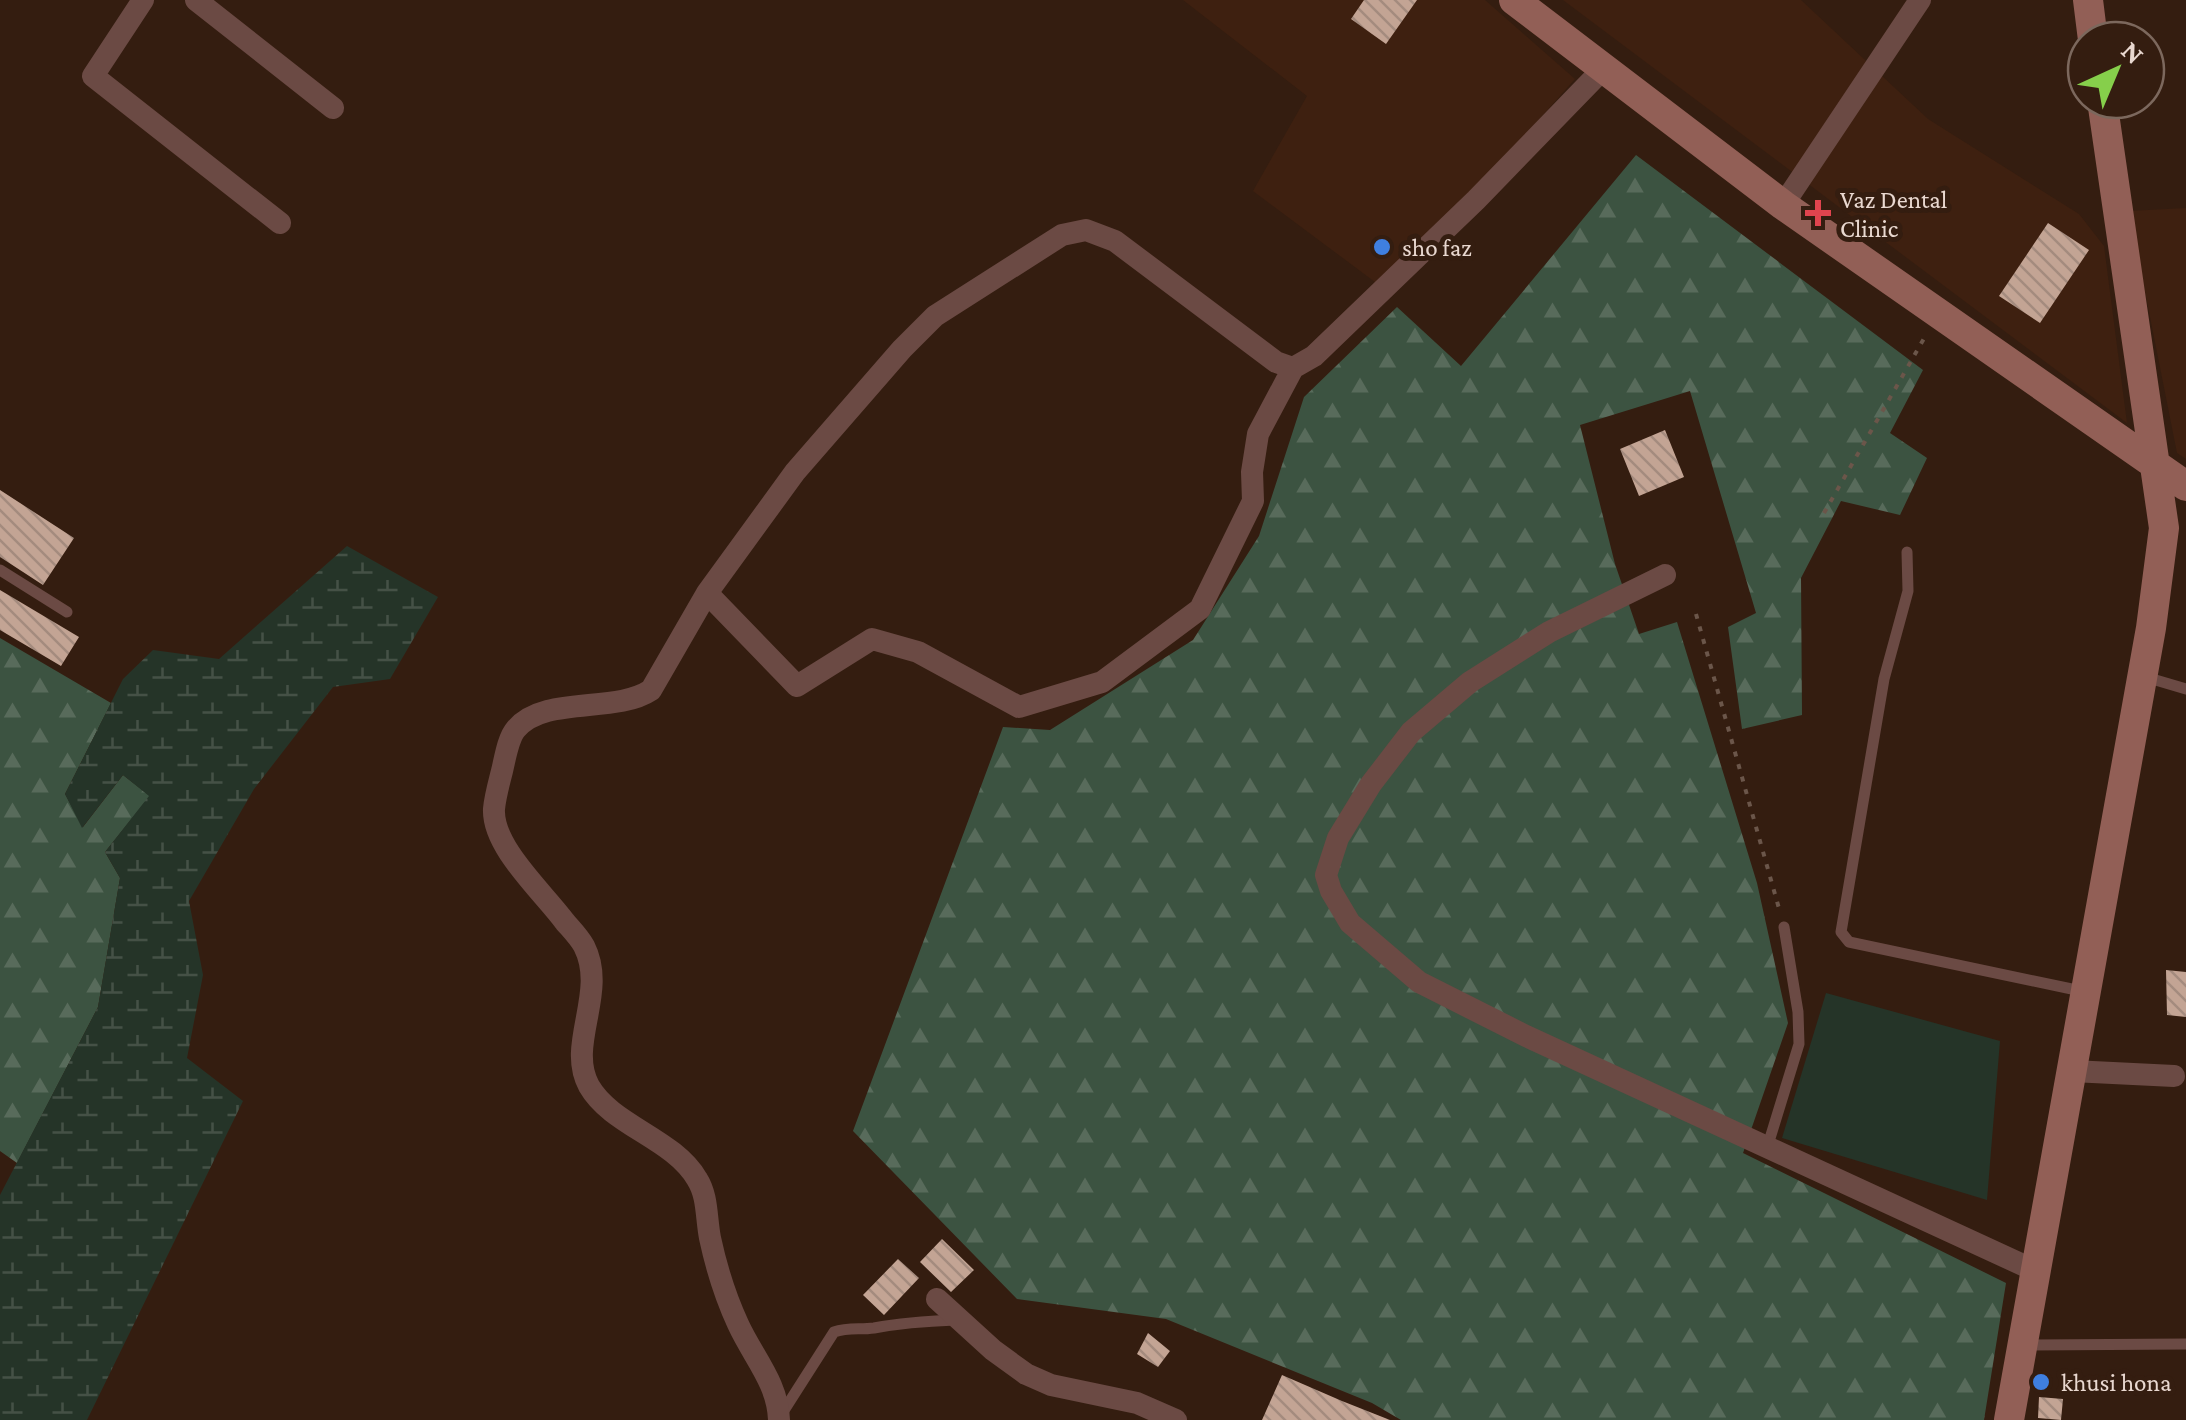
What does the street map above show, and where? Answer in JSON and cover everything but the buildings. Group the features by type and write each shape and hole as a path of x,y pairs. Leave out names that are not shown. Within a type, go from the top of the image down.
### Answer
{"street":[{"path":"143,0 92,76 280,224"},
{"path":"196,0 333,108"},
{"path":"1514,0 1783,205 2186,486"},
{"path":"1783,205 1920,0"},
{"path":"708,593 797,686 872,639 918,652 1019,707 1102,682 1200,609 1253,501 1252,472 1258,434 1293,368 1314,356 1476,200 1604,68"},
{"path":"2009,1420 2142,676 2164,528 2105,120"},
{"path":"779,1419 777,1395 738,1324 710,1238 705,1199 698,1180 675,1152 642,1132 592,1091 580,1068 591,1008 592,974 584,946 518,865 499,835 493,811 514,731 531,717 637,699 651,690 708,593 795,472 924,327 967,294 1062,235 1086,230 1116,241 1276,362 1293,368"},
{"path":"1665,575 1549,632 1470,682 1411,732 1371,784 1338,838 1326,875 1331,891 1350,923 1419,982 1526,1036 2036,1271"},
{"path":"2072,1071 2174,1076"},
{"path":"937,1299 1026,1374 1051,1385 1138,1403 1176,1420"}],"lane":[{"path":"1906,552 1908,590 1884,680 1840,932 1848,942 2086,992"},
{"path":"0,570 67,612"},
{"path":"2142,676 2186,689"},
{"path":"1767,1148 1798,1044 1798,1012 1784,927"},
{"path":"779,1419 834,1332 899,1322 960,1320"},
{"path":"2022,1345 2186,1344"}],"path":[{"path":"1824,514 1938,313"},
{"path":"1696,614 1784,927"}],"shaded area":[{"path":"1183,0 1485,0 1575,79 1387,291 1253,191 1307,96"},
{"path":"1563,0 1801,0 1928,119 2079,214 2104,246 2127,423"},
{"path":"2186,208 2186,459 2177,453 2129,211"}],"green space":[{"path":"1636,155 1923,370 1890,433 1927,458 1900,515 1841,501 1801,578 1802,715 1742,729 1728,627 1756,613 1690,391 1580,425 1615,564 1639,634 1677,622 1757,883 1788,1023 1743,1153 2006,1283 1984,1420 1401,1420 1372,1403 1166,1319 1017,1299 853,1131 1003,727 1050,730 1193,640 1259,536 1304,397 1397,307 1461,366"},
{"path":"347,546 438,597 390,679 333,687 254,789 189,901 203,975 187,1058 243,1101 87,1420 0,1420 0,1195 98,1007 120,878 105,852 149,796 123,775 82,828 65,794 123,679 153,650 219,659"},
{"path":"0,638 111,703 65,794 83,827 123,775 150,796 105,852 120,878 98,1007 17,1163 0,1151"},
{"path":"1826,993 2000,1041 1987,1200 1782,1138"}],"place":[{"name":"Vaz Dental Clinic","path":"1818,213"},
{"name":"sho faz","path":"1382,247"},
{"name":"khusi hona","path":"2041,1382"}]}
